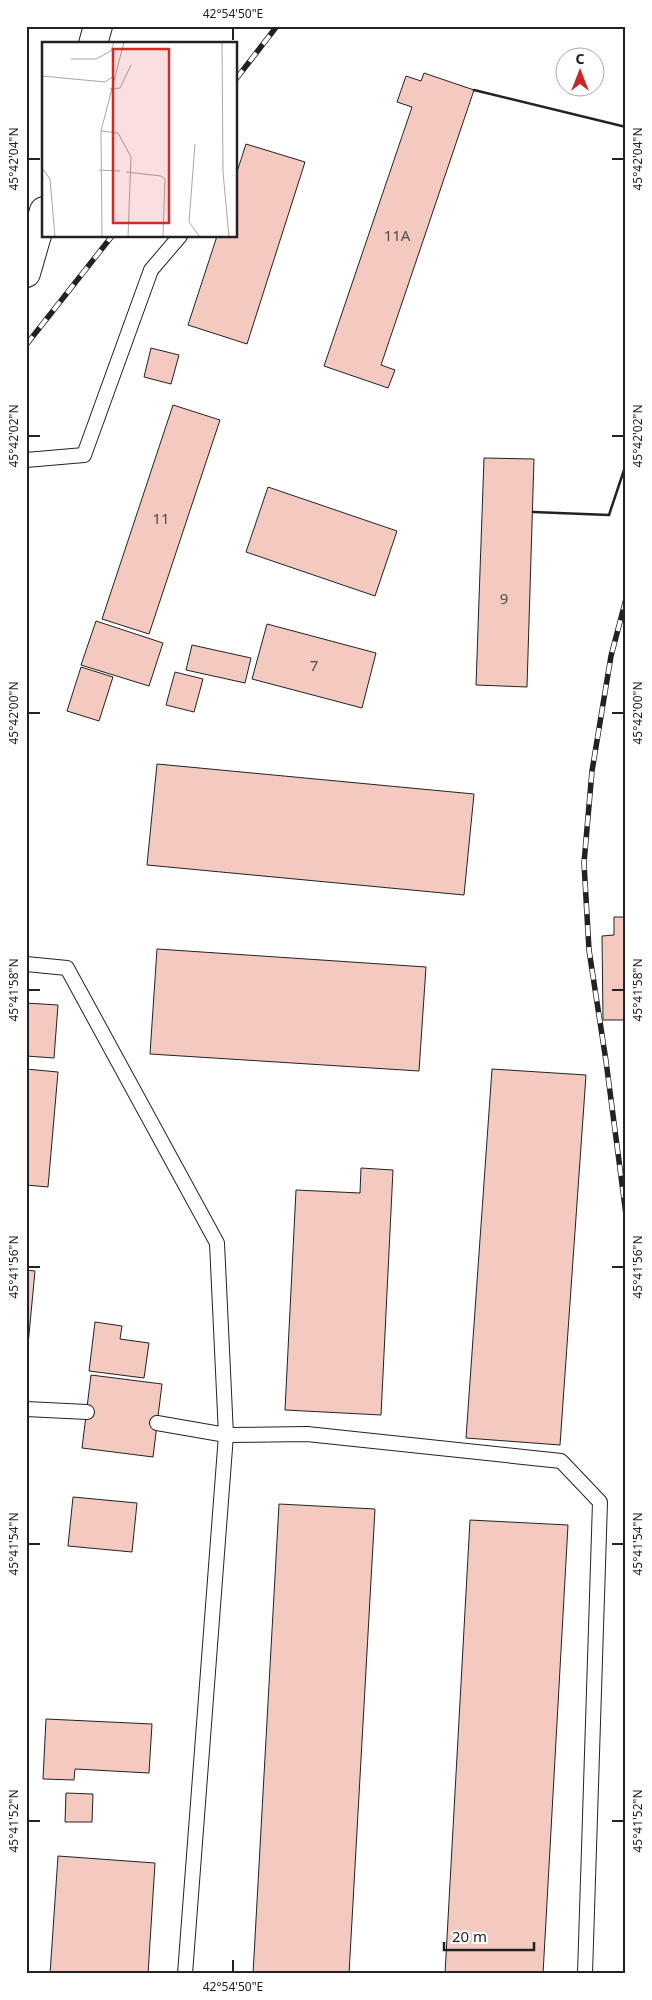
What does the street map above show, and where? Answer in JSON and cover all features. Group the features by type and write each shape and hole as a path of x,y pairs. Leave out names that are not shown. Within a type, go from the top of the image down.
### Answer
{"street":[{"path":"94,42 98,26"},
{"path":"26,273 42,218"}],"lane":[{"path":"26,460 84,455 151,270 178,238"},
{"path":"26,964 66,968 217,1243 226,1435 186,1974"},
{"path":"26,1409 87,1412"},
{"path":"157,1423 226,1435 306,1434 561,1461 600,1502 585,1974"}],"building":[{"path":"424,73 474,90 381,365 395,370 388,388 324,366 412,107 397,102 406,76 421,81"},
{"path":"246,144 305,162 247,344 188,325 216,238 238,238 238,169"},
{"path":"151,348 179,355 171,384 144,377"},
{"path":"173,405 220,420 149,634 102,619"},
{"path":"484,458 534,459 527,687 476,685"},
{"path":"268,487 397,531 375,596 246,552"},
{"path":"96,621 163,643 149,686 81,665"},
{"path":"267,624 376,653 362,708 252,679"},
{"path":"192,645 251,658 245,683 186,670"},
{"path":"81,667 113,677 99,721 67,711"},
{"path":"175,672 203,679 194,712 166,705"},
{"path":"157,764 474,794 464,895 147,865"},
{"path":"614,917 626,917 626,1020 603,1020 602,936 614,935"},
{"path":"157,949 426,967 419,1071 150,1054"},
{"path":"26,1003 58,1005 54,1058 26,1056"},
{"path":"26,1069 58,1072 48,1187 26,1185"},
{"path":"492,1069 586,1075 560,1445 466,1438"},
{"path":"361,1168 393,1170 381,1415 285,1410 296,1190 360,1193"},
{"path":"26,1270 35,1271 26,1366"},
{"path":"95,1322 122,1326 120,1339 149,1343 144,1378 89,1371"},
{"path":"91,1375 162,1384 153,1457 82,1448"},
{"path":"73,1497 137,1503 132,1552 68,1546"},
{"path":"279,1504 375,1509 349,1974 253,1974"},
{"path":"470,1520 568,1525 543,1974 445,1974"},
{"path":"46,1719 152,1724 149,1773 75,1769 74,1780 43,1779"},
{"path":"66,1793 93,1794 92,1822 65,1822"},
{"path":"58,1856 155,1863 148,1974 50,1974"}],"railway":[{"path":"238,76 277,26"},
{"path":"26,345 110,238"},
{"path":"626,599 611,656 592,771 584,863 589,950 626,1215"}],"wall":[{"path":"474,90 626,127"},
{"path":"533,512 609,515 626,464"}]}
